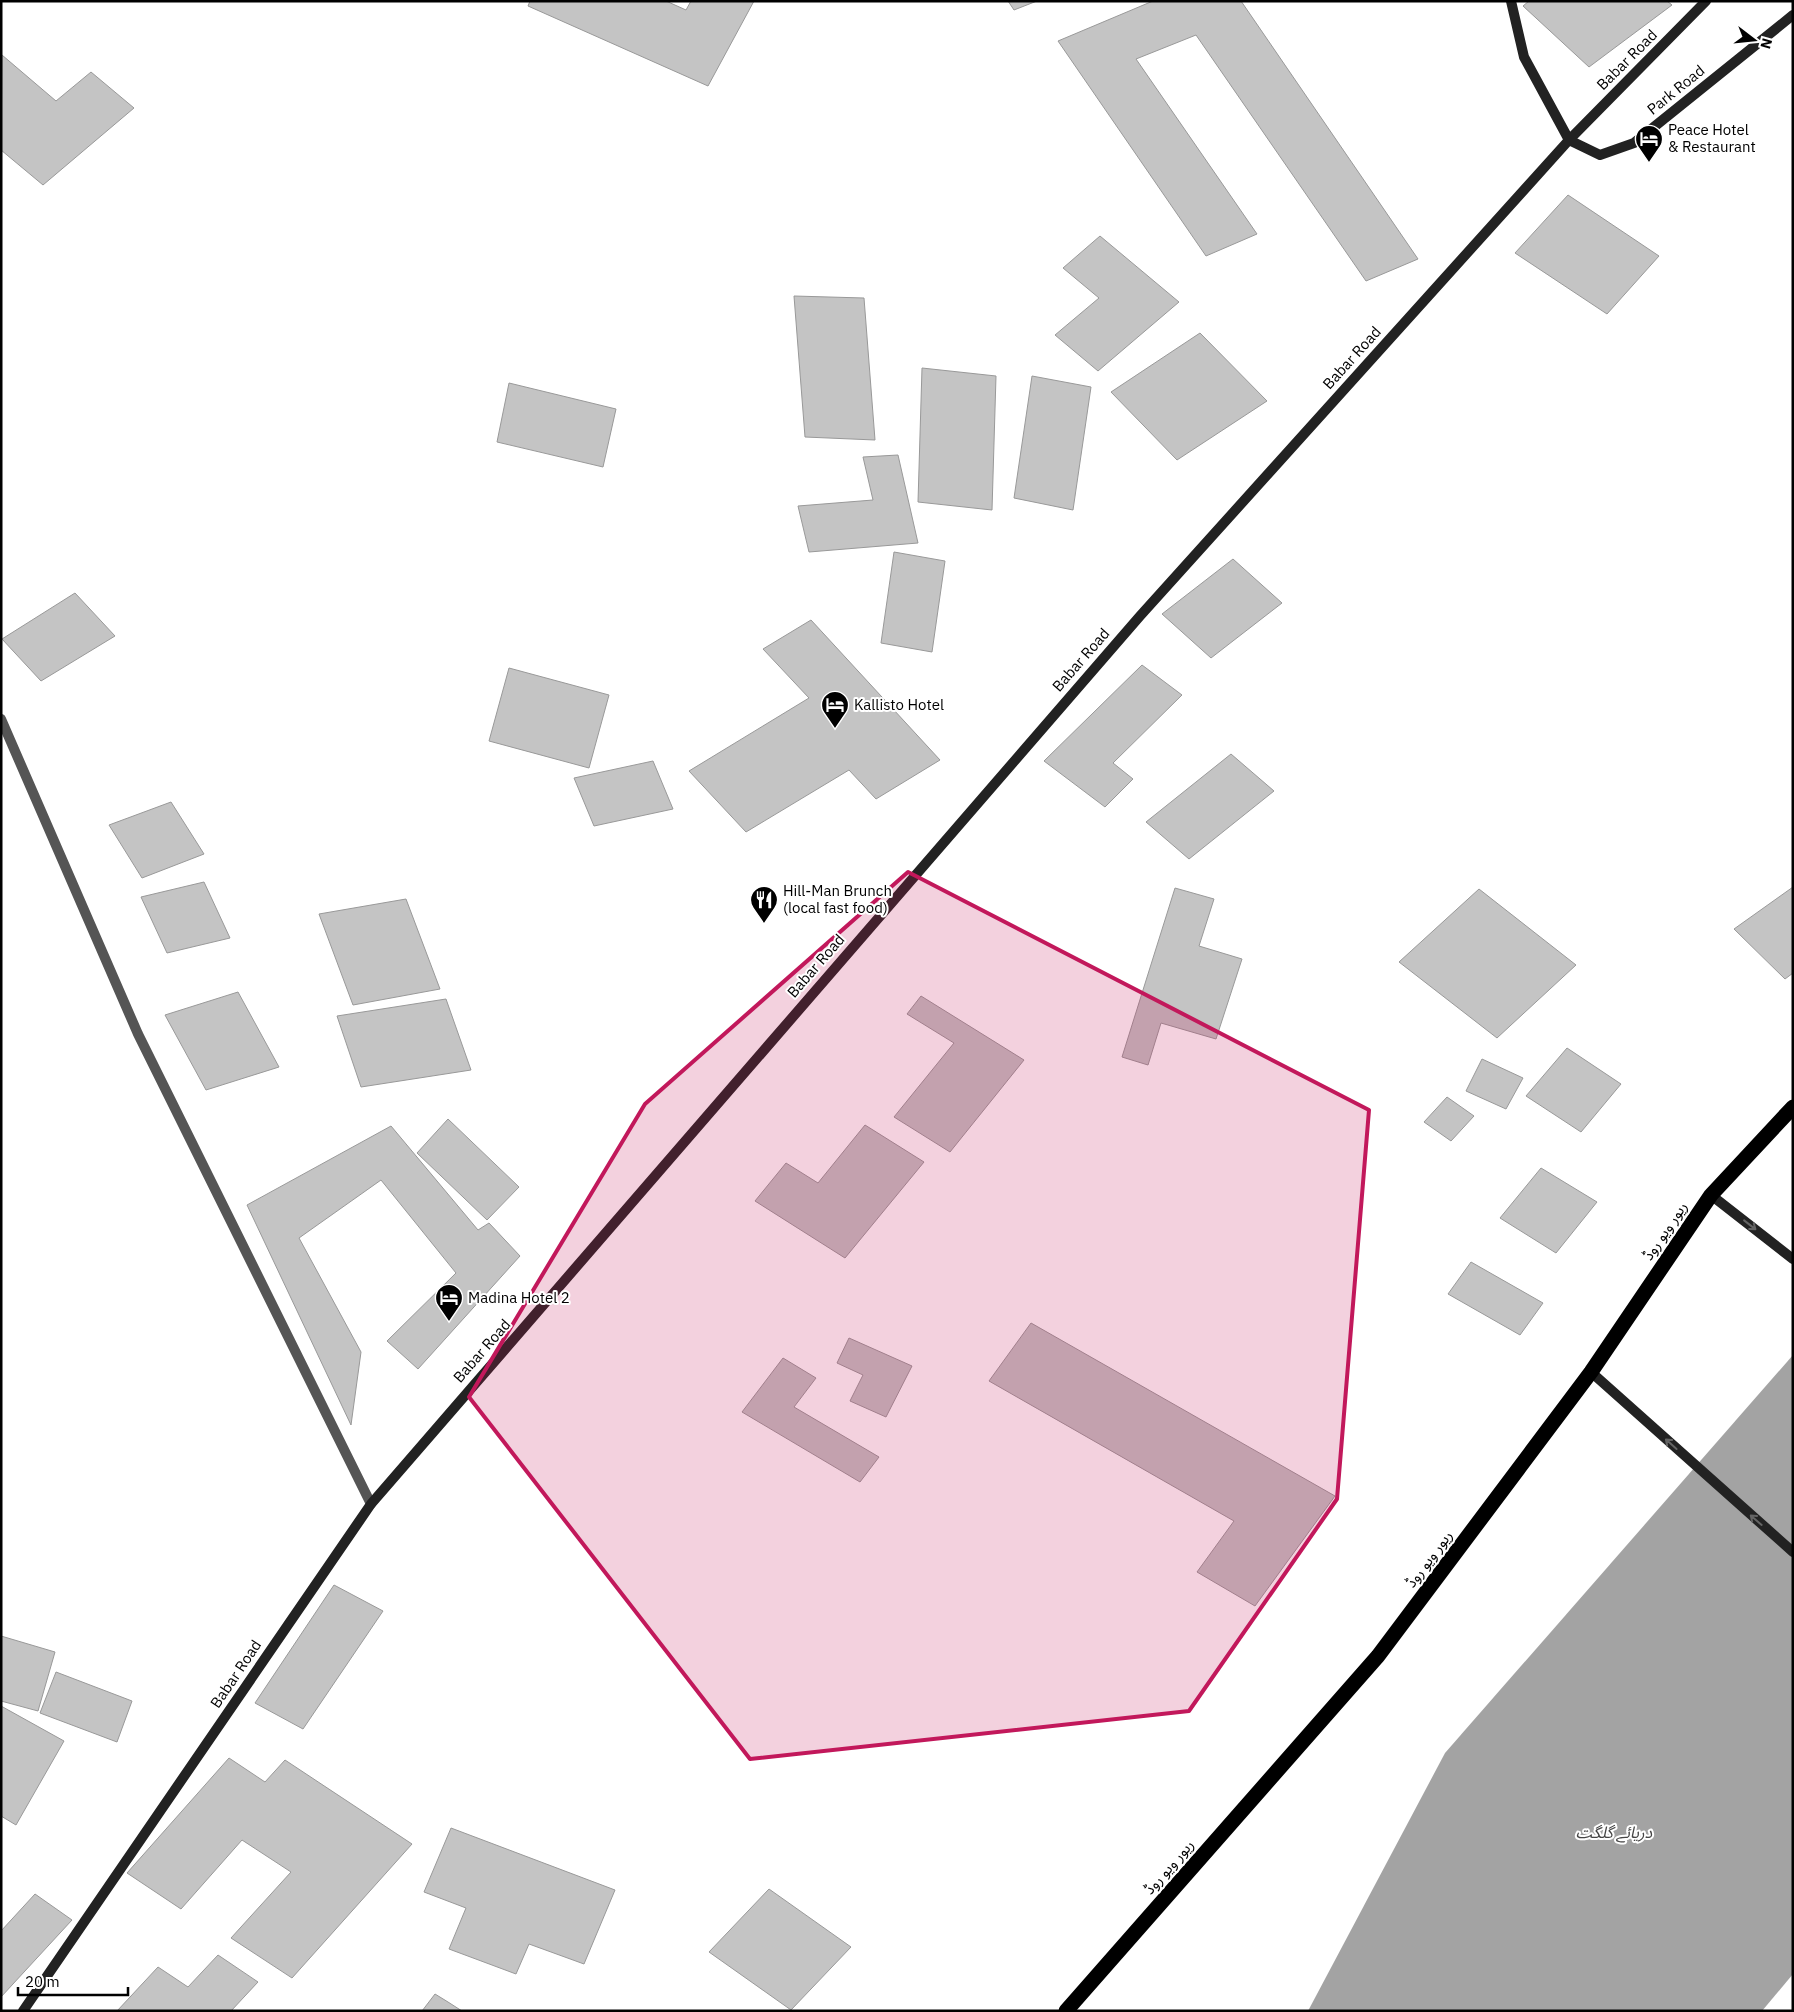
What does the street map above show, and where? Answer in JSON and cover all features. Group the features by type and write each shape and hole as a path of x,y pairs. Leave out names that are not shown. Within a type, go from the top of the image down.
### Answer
{"highway":[{"name":"ریور ویو روڈ","path":"1066,2011 1378,1656 1591,1372 1711,1195 1793,1108"}],"street":[{"path":"1510,1 1524,57 1569,140"},
{"name":"Babar Road","path":"23,2011 371,1504 1140,616 1569,140 1706,1"},
{"name":"Park Road","path":"1569,140 1600,155 1634,143 1793,15"},
{"path":"1,718 138,1034 371,1504"},
{"path":"1711,1195 1793,1260"},
{"path":"1591,1372 1793,1552"}],"highlighted area":[{"path":"908,872 1369,1110 1337,1499 1189,1711 750,1759 469,1397 645,1104"}],"water":[{"name":"دریائے گلگت","path":"1793,1355 1793,1974 1762,2011 1308,2011 1445,1753"}],"building":[{"path":"530,1 666,1 686,10 691,1 754,1 708,86 528,6"},
{"path":"1008,1 1037,1 1014,10"},
{"path":"1153,1 1241,1 1418,259 1366,281 1196,35 1136,59 1257,234 1206,256 1058,41"},
{"path":"1529,1 1667,1 1672,5 1589,67 1523,6"},
{"path":"2,55 56,101 91,72 134,108 43,185 1,150"},
{"path":"1568,195 1659,256 1607,314 1515,253"},
{"path":"1100,236 1179,302 1098,371 1055,335 1099,298 1063,268"},
{"path":"794,296 864,298 875,440 805,437"},
{"path":"1200,333 1267,401 1177,460 1111,392"},
{"path":"922,368 996,376 992,510 918,502"},
{"path":"1032,376 1091,387 1073,510 1014,498"},
{"path":"509,383 616,409 603,467 497,442"},
{"path":"898,455 918,543 809,552 798,506 873,500 863,457"},
{"path":"894,552 945,561 932,652 881,643"},
{"path":"1233,559 1282,603 1211,658 1162,614"},
{"path":"75,593 115,636 41,681 2,639"},
{"name":"Kallisto Hotel","path":"811,620 940,760 876,799 849,770 746,832 689,771 809,698 763,649"},
{"path":"1142,665 1182,695 1113,763 1133,779 1105,807 1044,761"},
{"path":"509,668 609,695 589,768 489,741"},
{"path":"1231,754 1274,791 1189,859 1146,822"},
{"path":"653,761 673,809 594,826 574,778"},
{"path":"171,802 204,854 142,878 109,825"},
{"path":"204,882 230,938 167,953 141,897"},
{"path":"1793,887 1793,973 1785,979 1734,929"},
{"path":"1175,888 1214,899 1199,946 1242,959 1216,1039 1161,1023 1148,1065 1122,1057"},
{"path":"1479,889 1576,965 1497,1038 1399,962"},
{"path":"406,899 440,989 353,1005 319,914"},
{"path":"238,992 279,1067 206,1090 165,1015"},
{"path":"921,996 1024,1060 950,1152 894,1117 954,1043 907,1014"},
{"path":"446,999 471,1070 361,1087 337,1016"},
{"path":"1567,1048 1621,1084 1581,1132 1526,1096"},
{"path":"1482,1059 1523,1078 1506,1109 1466,1091"},
{"path":"1447,1097 1474,1116 1451,1141 1424,1122"},
{"path":"448,1119 519,1187 487,1220 417,1153"},
{"path":"865,1125 924,1162 845,1258 755,1201 786,1163 818,1183"},
{"path":"391,1126 478,1230 489,1223 520,1256 418,1369 387,1341 456,1273 381,1180 299,1238 361,1352 351,1425 247,1205"},
{"path":"1541,1168 1597,1202 1556,1253 1500,1218"},
{"path":"1471,1262 1543,1303 1520,1335 1448,1294"},
{"path":"1031,1323 1335,1496 1255,1606 1197,1572 1234,1521 989,1381"},
{"path":"849,1338 912,1366 886,1417 850,1401 863,1375 837,1363"},
{"path":"783,1358 816,1378 794,1407 879,1457 860,1482 742,1412"},
{"path":"334,1585 383,1611 303,1729 255,1703"},
{"path":"1,1636 55,1652 38,1711 1,1701"},
{"path":"56,1672 132,1701 117,1742 40,1713"},
{"path":"1,1706 64,1741 16,1825 1,1816"},
{"path":"229,1758 265,1782 285,1760 412,1844 292,1978 231,1938 291,1872 242,1840 181,1909 127,1873"},
{"path":"451,1828 615,1890 584,1964 529,1944 516,1974 449,1949 466,1908 424,1892"},
{"path":"769,1889 851,1947 791,2010 709,1952"},
{"path":"35,1894 72,1920 1,1997 1,1931"},
{"path":"218,1955 258,1982 231,2011 117,2011 158,1967 188,1987"},
{"path":"435,1994 448,2002 462,2011 422,2011"}],"place":[{"name":"Peace Hotel & Restaurant","path":"1649,163"},
{"name":"Kallisto Hotel","path":"835,729"},
{"name":"Hill-Man Brunch (local fast food)","path":"764,924"},
{"name":"Madina Hotel 2","path":"449,1322"}]}
